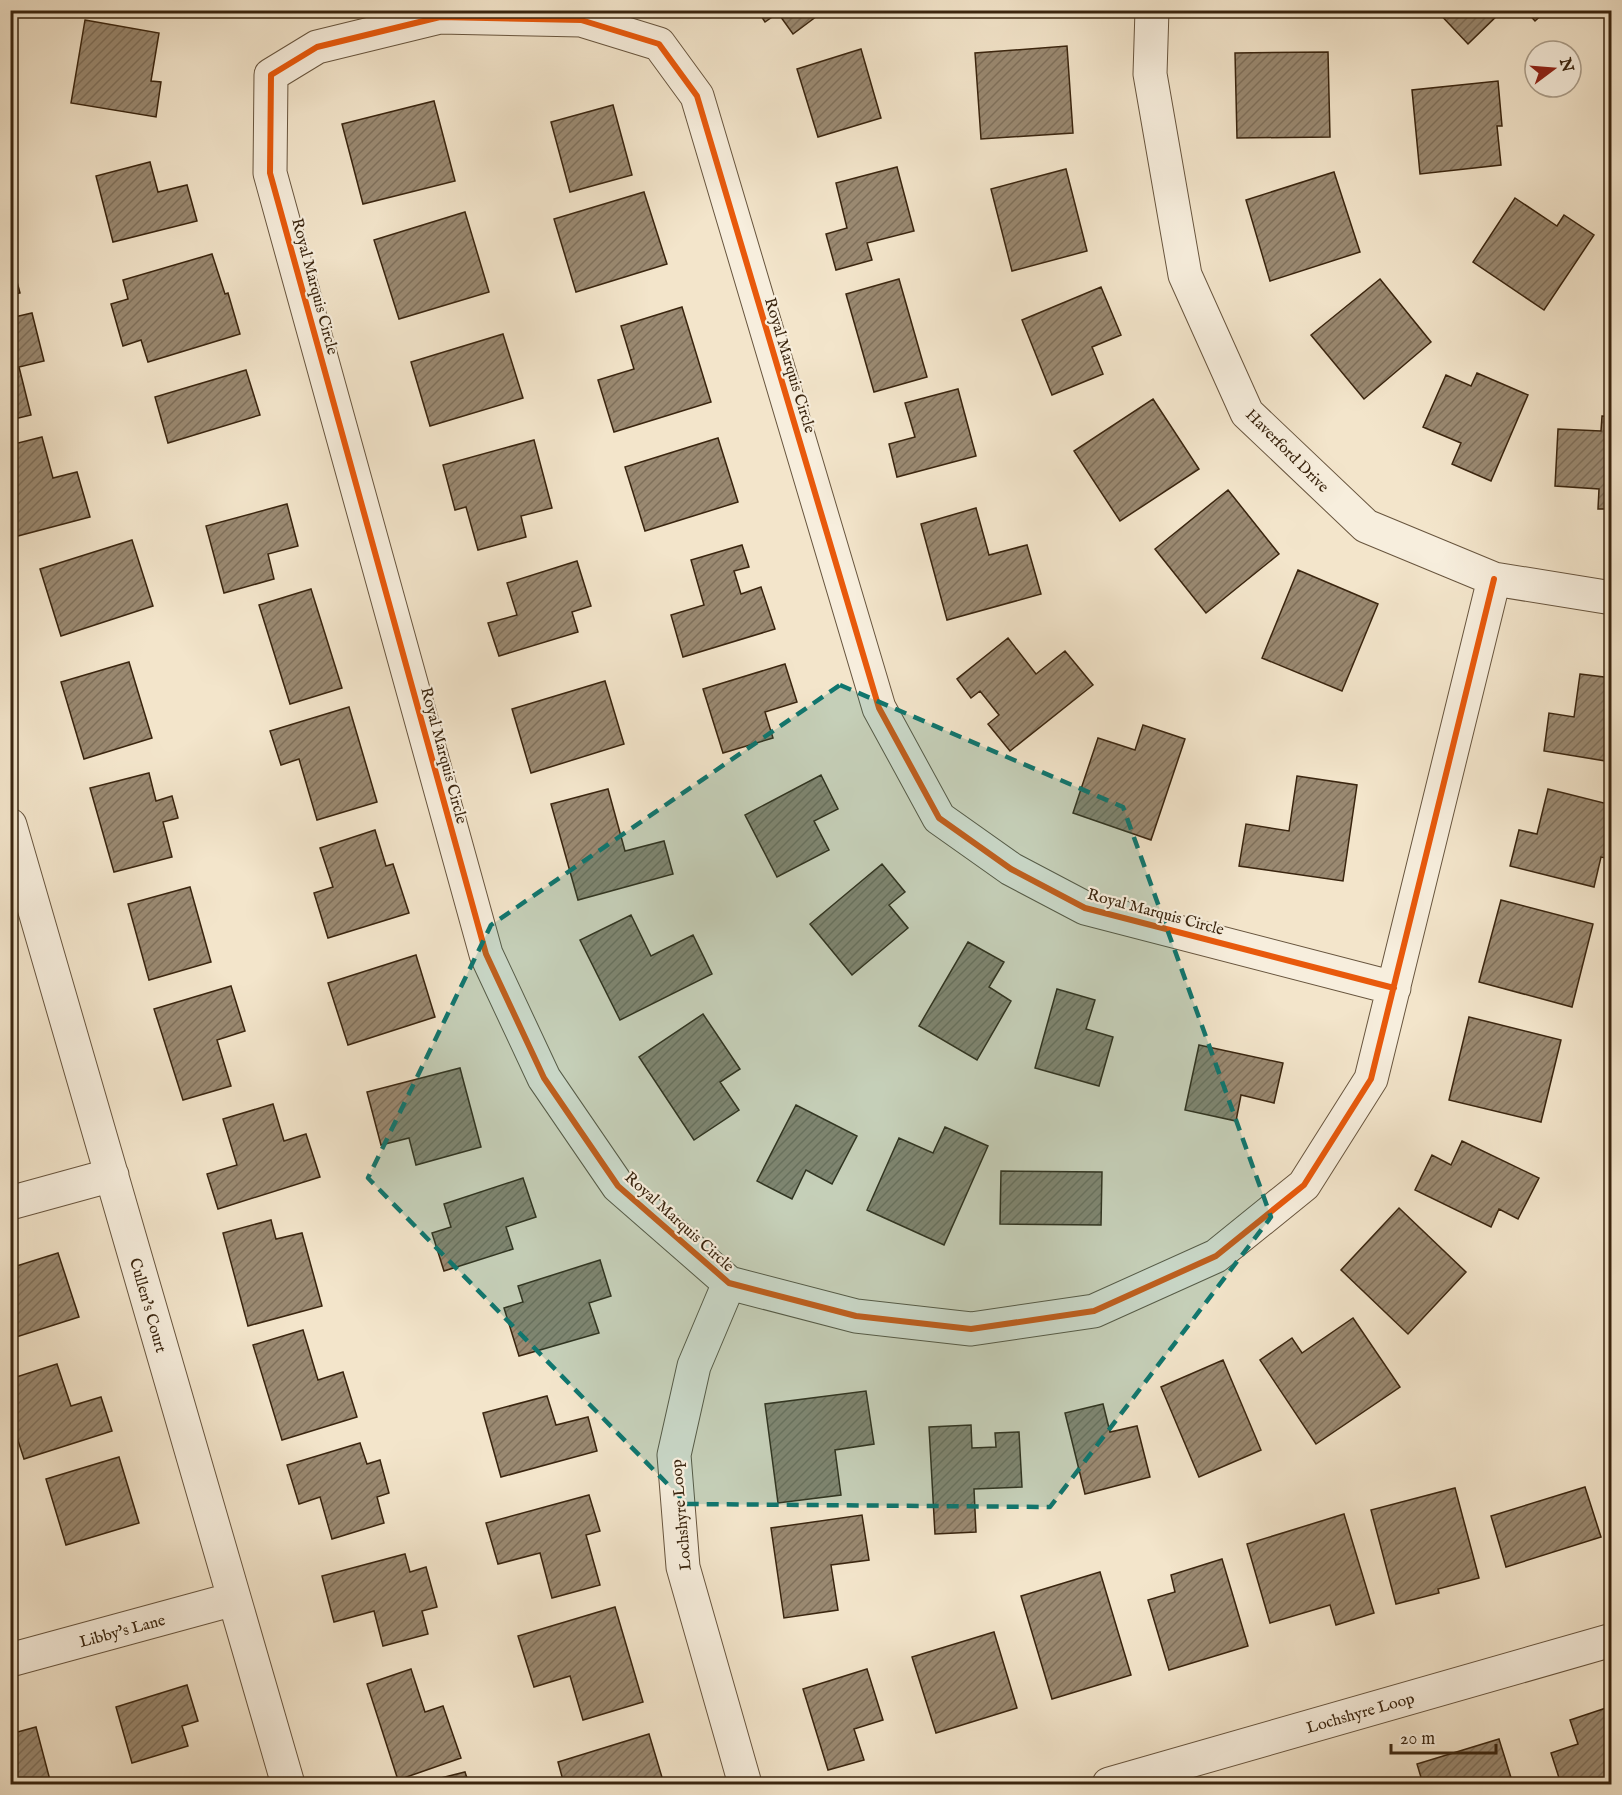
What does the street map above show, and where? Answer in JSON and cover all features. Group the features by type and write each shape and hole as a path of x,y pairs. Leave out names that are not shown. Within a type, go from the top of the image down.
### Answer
{"street":[{"name":"Haverford Drive","path":"1152,10 1150,74 1185,275 1247,413 1366,526 1494,579 1611,598"},
{"name":"Royal Marquis Circle","path":"1394,987 1085,908 1011,869 939,818 879,708 698,96 660,44 581,20 440,18 317,47 271,75 270,173 486,954 544,1078 618,1186 729,1283 856,1316 971,1329 1094,1311 1216,1256 1304,1185 1371,1079 1394,987 1494,579"},
{"name":"Cullen's Court","path":"10,825 288,1785"},
{"path":"10,1203 112,1175"},
{"name":"Lochshyre Loop","path":"729,1283 694,1366 674,1455 683,1567 745,1785"},
{"name":"Libby's Lane","path":"10,1660 234,1599"},
{"name":"Lochshyre Loop","path":"1109,1785 1611,1640"}],"highlighted area":[{"path":"840,685 1123,807 1271,1217 1050,1507 687,1504 368,1178 491,925"}],"building":[{"path":"757,10 825,10 793,34 778,13 765,22"},
{"path":"1436,10 1503,10 1468,44"},
{"path":"1525,10 1547,10 1535,21"},
{"path":"85,20 159,33 151,81 161,82 156,117 71,103"},
{"path":"1067,46 1073,133 981,139 975,53"},
{"path":"861,49 881,118 818,137 797,69"},
{"path":"1328,52 1330,137 1237,138 1235,53"},
{"path":"1498,81 1502,126 1497,126 1501,165 1420,174 1412,90"},
{"path":"434,101 455,181 363,204 342,124"},
{"path":"613,105 632,175 570,192 551,122"},
{"path":"150,162 158,192 187,185 197,221 113,242 96,176"},
{"path":"897,167 914,231 867,243 872,260 836,270 826,234 847,228 836,183"},
{"path":"1066,169 1087,251 1012,271 991,189"},
{"path":"1334,172 1360,252 1270,281 1246,200"},
{"path":"644,192 667,264 576,292 554,219"},
{"path":"1515,198 1557,226 1564,215 1594,235 1544,310 1473,262"},
{"path":"465,212 489,292 399,319 374,240"},
{"path":"1612,245 1612,328 1606,327"},
{"path":"212,254 225,294 228,293 240,334 148,362 141,340 123,346 111,304 128,299 123,280"},
{"path":"10,256 20,293 10,295"},
{"path":"899,279 927,377 874,392 846,294"},
{"path":"1380,279 1431,342 1364,399 1311,335"},
{"path":"1101,287 1121,335 1092,347 1103,374 1052,395 1022,320"},
{"path":"682,307 711,402 614,432 598,380 634,369 621,326"},
{"path":"32,313 44,361 19,367 31,415 10,420 10,318"},
{"path":"503,334 523,398 430,426 411,362"},
{"path":"246,370 260,415 168,443 155,397"},
{"path":"1477,373 1528,395 1491,481 1452,464 1461,443 1423,427 1446,375 1471,386"},
{"path":"958,389 976,456 897,477 889,444 915,437 905,403"},
{"path":"1153,399 1199,469 1120,521 1074,451"},
{"path":"1602,416 1612,417 1612,509 1598,509 1599,489 1555,486 1558,429 1601,431"},
{"path":"42,437 53,478 77,472 90,517 14,537 10,524 10,445"},
{"path":"718,438 738,502 645,531 625,467"},
{"path":"534,440 552,508 521,516 526,537 478,550 466,507 455,510 443,465"},
{"path":"1228,490 1279,554 1206,613 1155,549"},
{"path":"287,504 298,546 268,554 274,579 224,593 206,526"},
{"path":"976,508 989,555 1027,545 1041,594 947,620 921,524"},
{"path":"132,540 153,606 61,636 40,569"},
{"path":"742,545 749,567 734,571 741,594 761,587 775,629 683,657 671,615 704,605 691,560"},
{"path":"577,561 591,606 572,612 578,632 499,656 488,623 517,615 507,583"},
{"path":"1298,570 1378,604 1342,691 1262,658"},
{"path":"311,589 342,688 290,704 259,605"},
{"path":"1008,638 1036,674 1065,651 1093,685 1010,751 988,724 999,715 980,691 971,698 957,679"},
{"path":"129,662 152,738 84,759 61,682"},
{"path":"785,664 797,702 765,712 773,738 723,753 703,689"},
{"path":"1580,674 1612,678 1612,762 1544,751 1549,713 1574,717"},
{"path":"605,681 624,744 531,773 512,709"},
{"path":"349,707 377,802 317,820 299,759 281,765 270,731"},
{"path":"1143,725 1185,739 1151,840 1073,813 1098,738 1135,750"},
{"path":"149,773 156,801 172,796 178,818 163,822 172,857 114,872 90,788"},
{"path":"821,775 838,809 814,821 829,850 777,877 745,815"},
{"path":"1297,776 1357,785 1343,881 1239,866 1246,824 1289,831"},
{"path":"608,789 625,851 664,841 673,874 578,900 551,804"},
{"path":"1548,789 1612,805 1612,859 1601,857 1594,887 1510,866 1519,830 1537,834"},
{"path":"375,830 386,866 393,864 409,913 328,938 314,893 333,887 320,848"},
{"path":"882,864 905,892 889,905 908,928 852,975 810,924"},
{"path":"190,887 211,962 149,980 128,904"},
{"path":"1501,900 1593,924 1572,1007 1479,982"},
{"path":"631,915 651,956 693,935 712,974 620,1020 580,940"},
{"path":"968,942 1004,962 989,987 1011,1001 977,1060 919,1026"},
{"path":"416,955 435,1017 348,1045 328,983"},
{"path":"231,986 245,1031 217,1040 231,1086 183,1100 154,1009"},
{"path":"1057,989 1095,1000 1086,1029 1113,1037 1099,1086 1035,1068"},
{"path":"703,1014 740,1069 720,1082 739,1110 694,1140 639,1057"},
{"path":"1469,1017 1561,1040 1541,1122 1449,1100"},
{"path":"1199,1045 1283,1063 1274,1103 1241,1095 1236,1121 1185,1110"},
{"path":"460,1068 481,1147 416,1165 409,1138 381,1145 367,1092"},
{"path":"273,1104 284,1141 306,1134 320,1177 218,1209 207,1174 237,1165 223,1119"},
{"path":"796,1105 857,1136 832,1184 806,1170 792,1199 757,1181"},
{"path":"945,1127 988,1146 944,1245 867,1210 899,1138 933,1153"},
{"path":"1462,1141 1539,1178 1518,1219 1499,1209 1491,1227 1415,1190 1432,1155 1451,1165"},
{"path":"1001,1171 1102,1172 1101,1225 1000,1224"},
{"path":"523,1178 536,1217 506,1227 513,1249 444,1271 432,1233 451,1227 444,1204"},
{"path":"1399,1208 1466,1272 1408,1334 1341,1270"},
{"path":"271,1220 276,1239 302,1233 322,1306 248,1326 223,1233"},
{"path":"58,1253 79,1317 10,1339 10,1268"},
{"path":"600,1260 611,1296 589,1303 599,1333 519,1356 504,1308 523,1302 518,1286"},
{"path":"1353,1318 1400,1387 1316,1444 1260,1360 1292,1338 1302,1353"},
{"path":"303,1330 318,1380 343,1372 357,1417 282,1440 253,1345"},
{"path":"1223,1360 1261,1450 1199,1477 1161,1387"},
{"path":"57,1364 71,1406 101,1397 112,1431 24,1459 10,1416 10,1379"},
{"path":"866,1391 874,1444 835,1450 841,1495 778,1503 765,1404"},
{"path":"547,1396 556,1425 588,1417 597,1451 501,1477 483,1413"},
{"path":"1103,1404 1110,1432 1137,1426 1150,1477 1085,1494 1065,1413"},
{"path":"971,1425 972,1448 996,1447 995,1433 1019,1432 1022,1487 974,1489 976,1532 935,1534 929,1427"},
{"path":"360,1443 367,1464 380,1460 389,1493 377,1497 384,1523 332,1539 320,1497 299,1504 287,1465"},
{"path":"119,1457 139,1523 66,1545 46,1479"},
{"path":"1585,1487 1601,1537 1506,1567 1491,1516"},
{"path":"1455,1488 1479,1578 1438,1589 1439,1593 1396,1604 1371,1510"},
{"path":"589,1495 600,1531 586,1535 600,1585 552,1598 540,1553 498,1564 486,1523"},
{"path":"1344,1514 1374,1613 1336,1625 1330,1605 1270,1623 1247,1544"},
{"path":"862,1515 869,1560 831,1565 838,1610 784,1618 771,1528"},
{"path":"405,1554 410,1572 426,1567 437,1607 422,1611 428,1634 383,1646 374,1611 334,1622 322,1576"},
{"path":"1222,1559 1248,1646 1169,1670 1148,1600 1175,1592 1171,1575"},
{"path":"1100,1572 1131,1675 1052,1699 1021,1596"},
{"path":"615,1607 643,1702 583,1720 570,1676 534,1687 518,1636"},
{"path":"994,1632 1017,1708 936,1733 912,1657"},
{"path":"411,1669 425,1712 443,1706 461,1758 398,1780 367,1684"},
{"path":"867,1669 883,1720 854,1729 864,1760 828,1770 803,1689"},
{"path":"187,1685 198,1721 182,1726 188,1746 132,1763 116,1707"},
{"path":"1606,1708 1612,1727 1612,1784 1561,1784 1551,1753 1578,1744 1570,1720"},
{"path":"36,1727 51,1784 10,1784 10,1734"},
{"path":"649,1734 664,1784 564,1784 558,1762"},
{"path":"1499,1739 1513,1784 1423,1784 1417,1764"},
{"path":"465,1772 469,1784 417,1784"}],"cycle path":[{"path":"1394,988 1085,908 1011,869 939,818 879,708 697,96 659,44 581,20 440,17 317,47 271,75 270,173 486,954 544,1078 618,1186 729,1283 856,1316 971,1329 1094,1311 1216,1256 1304,1185 1371,1079 1494,579"}]}
